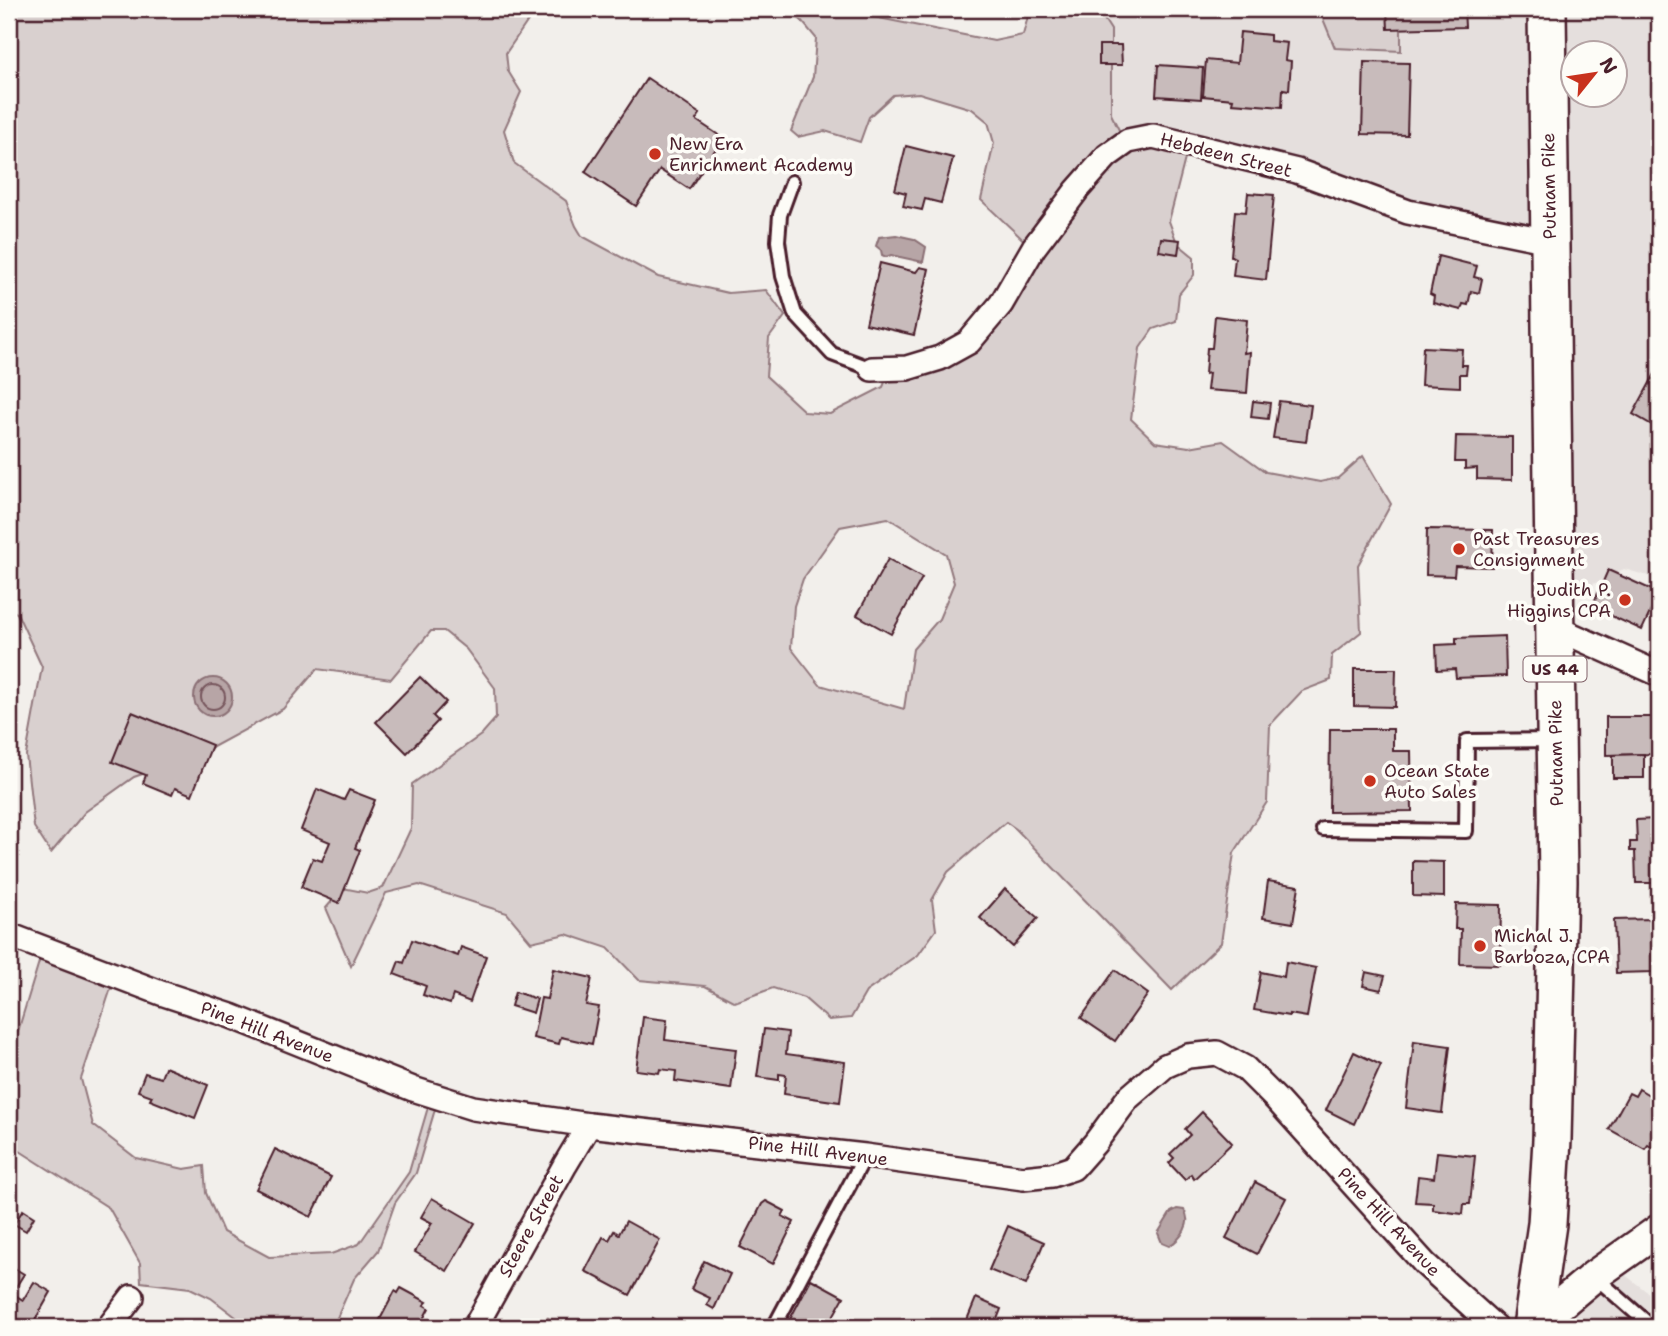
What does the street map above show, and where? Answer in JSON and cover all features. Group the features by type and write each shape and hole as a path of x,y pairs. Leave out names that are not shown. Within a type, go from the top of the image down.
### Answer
{"main road":[{"name":"Putnam Pike","path":"1532,1327 1547,1224 1552,1140 1558,881 1546,9"}],"street":[{"name":"Hebdeen Street","path":"872,369 907,368 940,358 969,342 1001,304 1034,247 1107,156 1128,141 1153,136 1297,171 1408,212 1549,241"},
{"path":"1554,627 1659,674"},
{"name":"Pine Hill Avenue","path":"9,935 161,993 231,1016 414,1089 472,1108 589,1125 866,1156 1023,1178 1052,1175 1073,1168 1128,1098 1165,1066 1188,1056 1217,1053 1245,1068 1425,1264 1496,1327"},
{"name":"Steere Street","path":"475,1327 589,1125"},
{"path":"1532,1327 1594,1276 1659,1230"},
{"path":"109,1327 132,1297"}],"lane":[{"path":"792,182 780,215 778,241 783,276 795,314 832,354 872,369"},
{"path":"1324,829 1466,831 1467,741 1556,740"},
{"path":"774,1327 866,1156"},
{"path":"1594,1276 1652,1327"}],"shaded area":[{"path":"9,9 536,9 506,53 508,71 521,92 504,130 514,163 566,201 582,236 658,277 728,293 766,290 785,316 769,338 766,376 805,412 830,414 883,387 892,365 942,358 1034,250 981,200 994,143 988,122 972,109 919,93 893,95 869,117 860,142 825,131 798,137 791,131 813,77 816,38 801,20 784,9 858,9 874,17 994,41 1023,35 1030,9 1107,9 1104,19 1111,30 1111,114 1125,142 1188,147 1169,221 1177,243 1194,257 1194,275 1179,294 1176,321 1153,329 1140,348 1131,419 1155,442 1189,447 1223,441 1266,472 1320,482 1338,478 1363,456 1391,504 1358,565 1361,632 1332,655 1331,680 1302,691 1270,725 1267,802 1234,853 1221,943 1172,990 1016,829 1006,822 948,872 932,900 936,930 918,955 866,992 851,1018 829,1020 804,998 773,988 735,1002 705,986 639,980 608,948 566,934 531,942 507,913 419,885 386,893 351,966 326,908 343,888 368,893 383,888 411,828 412,784 481,735 496,718 495,688 466,649 444,631 431,631 391,679 317,669 283,709 202,753 134,777 85,812 51,853 34,827 26,755 42,667 17,613 9,610","holes":["888,518 946,554 954,583 939,619 913,649 904,709 820,685 791,648 794,606 803,579 840,527"]},
{"path":"1107,9 1320,9 1335,48 1401,50 1401,9 1659,9 1659,579 1624,569 1550,605 1541,239 1406,210 1320,175 1125,143 1111,114 1111,30 1104,19"},
{"path":"1320,9 1401,9 1401,51 1335,48"},
{"path":"42,952 115,976 81,1079 93,1125 136,1158 184,1169 204,1166 206,1193 223,1232 269,1257 331,1254 359,1244 409,1172 431,1097 436,1106 416,1173 395,1203 378,1251 354,1279 333,1327 249,1327 211,1298 190,1288 141,1282 140,1263 109,1208 9,1144 9,1061"},
{"path":"1615,1267 1659,1301 1659,1327 1535,1327"}],"water":[{"path":"896,235 914,239 926,247 923,262 882,255 876,246 879,237"},
{"path":"213,678 227,683 232,697 227,711 213,716 199,711 194,697 199,683"},
{"path":"1184,1210 1186,1225 1178,1239 1169,1246 1162,1243 1158,1233 1171,1212"}],"building":[{"path":"1387,9 1464,9 1465,27 1388,29"},
{"path":"1240,32 1270,35 1270,41 1287,43 1285,60 1291,61 1289,90 1283,89 1282,107 1232,103 1233,99 1203,96 1206,60 1237,63"},
{"path":"1099,45 1121,45 1122,65 1099,65"},
{"path":"1364,62 1409,63 1407,135 1362,134"},
{"path":"1158,65 1203,68 1201,99 1156,96"},
{"name":"New Era Enrichment Academy","path":"647,78 700,114 696,120 723,138 689,189 660,170 636,206 585,172"},
{"path":"906,146 953,158 941,203 925,199 922,210 903,206 906,193 895,190"},
{"path":"1248,193 1274,195 1266,280 1233,276 1235,258 1231,256 1235,211 1246,212"},
{"path":"1161,238 1180,240 1178,254 1159,251"},
{"path":"1438,256 1477,266 1474,277 1482,279 1479,293 1471,291 1468,305 1463,304 1461,310 1433,303 1434,296 1430,294"},
{"path":"880,263 916,272 920,267 929,269 914,335 866,324"},
{"path":"1215,316 1247,320 1244,353 1250,352 1247,393 1207,390 1207,348 1212,348"},
{"path":"1423,347 1462,349 1461,365 1467,365 1466,374 1460,374 1460,387 1421,385"},
{"path":"1657,370 1659,371 1659,429 1633,414"},
{"path":"1253,401 1270,403 1268,419 1251,417"},
{"path":"1279,401 1311,405 1306,442 1273,438"},
{"path":"1456,436 1512,437 1512,480 1477,479 1477,468 1465,469 1465,462 1455,462"},
{"name":"Past Treasures Consignment","path":"1427,529 1493,530 1492,567 1455,566 1454,576 1426,575"},
{"path":"888,559 922,578 891,634 857,615"},
{"name":"Judith P. Higgins CPA","path":"1608,570 1659,593 1642,630 1592,607"},
{"path":"1505,636 1506,676 1456,678 1455,669 1437,670 1436,645 1456,644 1456,638"},
{"path":"1354,669 1396,669 1395,707 1354,706"},
{"path":"420,677 446,702 433,716 438,721 407,753 376,722"},
{"path":"132,712 212,745 192,795 175,788 172,795 143,783 146,775 112,762"},
{"path":"1606,717 1659,717 1659,754 1606,755"},
{"name":"Ocean State Auto Sales","path":"1330,729 1393,729 1393,751 1411,751 1412,811 1329,812"},
{"path":"1644,754 1644,778 1613,778 1613,755"},
{"path":"317,789 344,800 349,790 375,800 355,848 360,850 339,903 301,887 313,858 322,861 330,842 301,830"},
{"path":"1655,819 1658,883 1636,883 1635,851 1630,851 1630,842 1637,842 1636,820"},
{"path":"1413,861 1444,862 1444,897 1413,896"},
{"path":"1268,881 1299,886 1293,923 1263,918"},
{"path":"1005,889 1038,918 1013,947 980,918"},
{"name":"Michal J. Barboza, CPA","path":"1456,904 1501,905 1500,965 1460,964 1461,929 1455,929"},
{"path":"1651,919 1653,972 1616,973 1614,920"},
{"path":"412,940 458,956 461,947 486,956 470,1002 453,995 450,1004 423,995 426,986 394,974 399,961 404,963"},
{"path":"1286,962 1316,968 1307,1017 1254,1010 1261,972 1284,977"},
{"path":"553,969 592,978 586,1005 599,1007 592,1044 561,1037 559,1044 533,1038 541,998 547,999"},
{"path":"1115,970 1148,994 1115,1041 1081,1018"},
{"path":"1366,972 1385,976 1381,990 1363,986"},
{"path":"515,992 537,999 533,1013 511,1006"},
{"path":"643,1017 667,1020 665,1040 736,1049 731,1089 675,1081 676,1071 660,1069 659,1073 636,1070"},
{"path":"764,1029 788,1032 786,1054 845,1062 840,1102 784,1094 786,1075 779,1074 779,1080 757,1077"},
{"path":"1414,1041 1450,1046 1442,1113 1406,1108"},
{"path":"1354,1052 1381,1065 1354,1124 1326,1110"},
{"path":"165,1067 208,1085 195,1118 150,1100 152,1096 138,1091 145,1073 161,1078"},
{"path":"1639,1089 1659,1101 1659,1141 1655,1149 1648,1145 1645,1149 1609,1129 1629,1093 1635,1096"},
{"path":"1202,1112 1232,1143 1194,1179 1191,1174 1185,1180 1169,1163 1174,1158 1170,1154 1190,1135 1185,1129"},
{"path":"275,1149 331,1177 311,1217 256,1189"},
{"path":"1437,1152 1475,1156 1470,1204 1464,1204 1463,1214 1433,1210 1433,1203 1415,1202 1418,1176 1434,1178"},
{"path":"1255,1182 1286,1198 1257,1254 1226,1238"},
{"path":"432,1198 475,1223 447,1271 415,1252 432,1223 421,1217"},
{"path":"766,1201 785,1211 782,1216 794,1222 773,1264 740,1247"},
{"path":"23,1210 34,1217 26,1231 14,1224"},
{"path":"626,1221 660,1240 630,1295 585,1271 603,1237 609,1240 614,1231 619,1234"},
{"path":"1008,1226 1044,1242 1026,1285 989,1270"},
{"path":"704,1261 730,1274 714,1309 707,1305 710,1298 691,1289"},
{"path":"9,1265 24,1274 12,1293 23,1300 34,1282 51,1292 35,1320 40,1323 38,1327 9,1327"},
{"path":"811,1279 844,1297 827,1327 796,1327 788,1323"},
{"path":"401,1288 427,1302 424,1305 429,1308 419,1327 376,1327 395,1291 398,1293"},
{"path":"976,1298 1001,1309 994,1327 964,1327"},
{"path":"548,1318 563,1327 542,1327"},
{"path":"653,1318 666,1326 666,1327 648,1327"}],"place":[{"name":"New Era Enrichment Academy","path":"655,154"},
{"name":"Past Treasures Consignment","path":"1459,549"},
{"name":"Judith P. Higgins CPA","path":"1625,600"},
{"name":"Ocean State Auto Sales","path":"1370,781"},
{"name":"Michal J. Barboza, CPA","path":"1480,946"}]}
